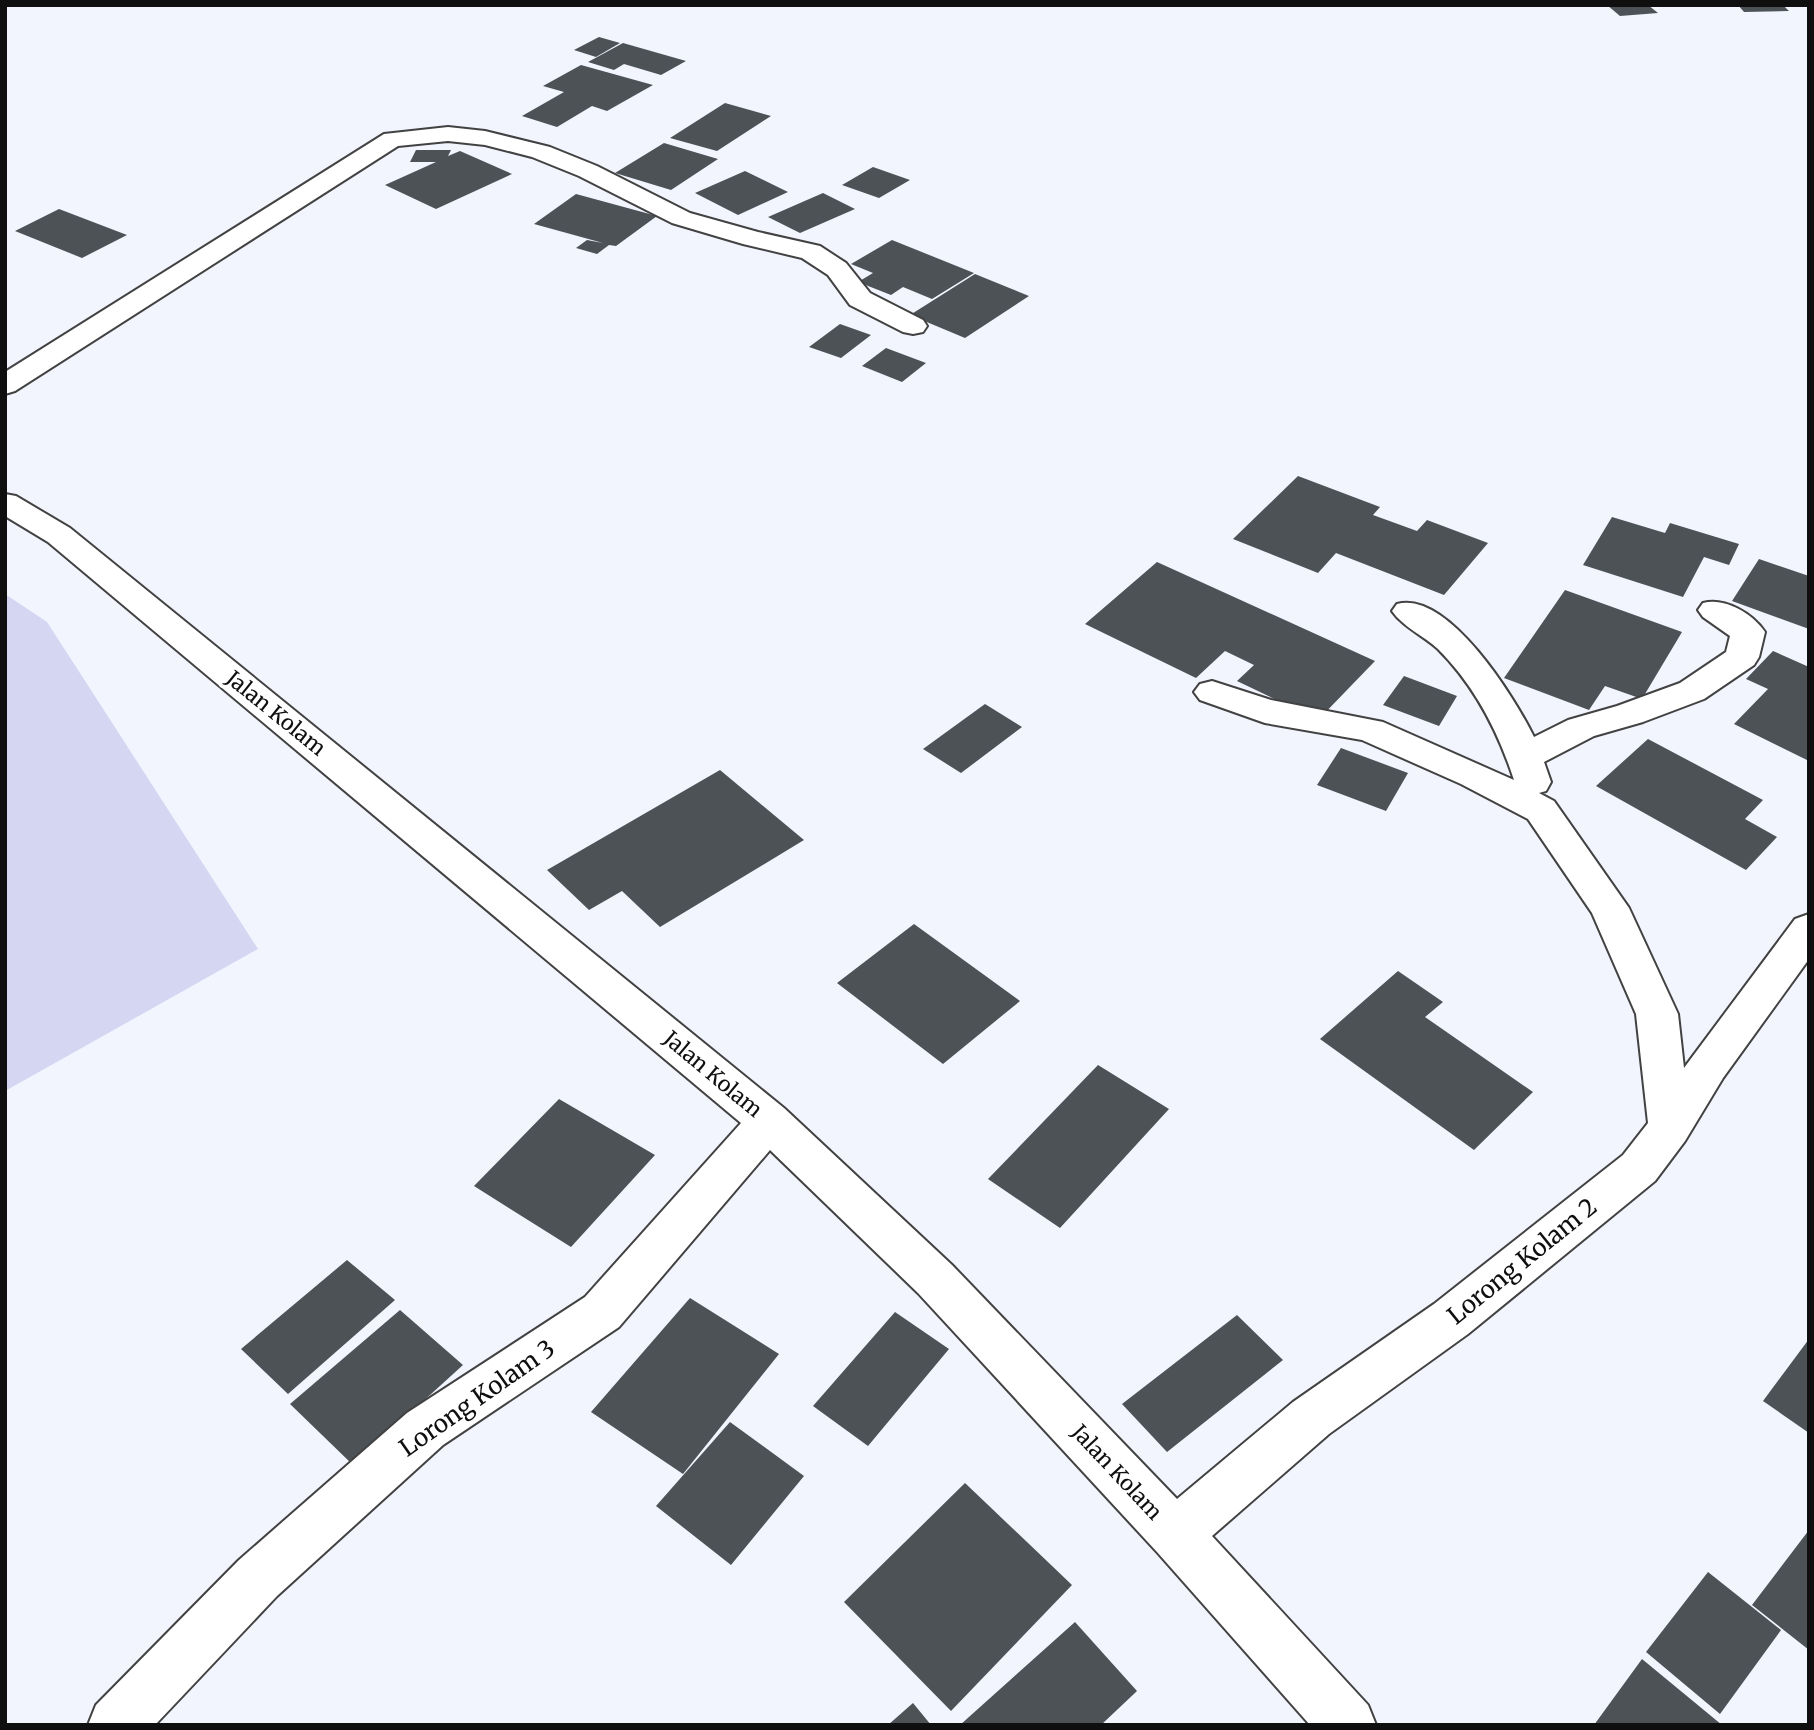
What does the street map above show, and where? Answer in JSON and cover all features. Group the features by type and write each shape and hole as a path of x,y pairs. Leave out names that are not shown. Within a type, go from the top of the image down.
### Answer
{"street":[{"path":"5,385 392,139 448,134 485,138 541,152 588,171 681,218 752,239 811,252 837,269 860,299 913,327"},
{"name":"Jalan Kolam","path":"5,503 59,535 769,1121 935,1279 1175,1534 1348,1725"},
{"path":"1525,757 1581,728 1630,715 1692,691 1742,657 1748,632 1715,610"},
{"path":"1409,611 1449,640 1485,683 1525,757 1541,810 1609,908 1657,1014 1670,1128"},
{"path":"1212,692 1265,711 1370,730 1474,775 1541,810"},
{"name":"Lorong Kolam 2","path":"1175,1534 1311,1418 1451,1319 1639,1168 1670,1128 1708,1066 1809,929"},
{"name":"Lorong Kolam 3","path":"116,1725 258,1578 425,1429 603,1312 769,1121"}],"shaded area":[{"path":"5,594 47,622 258,949 5,1091"}],"building":[{"path":"1607,5 1648,5 1658,13 1620,16"},
{"path":"1738,5 1783,5 1789,11 1744,12"},
{"path":"599,37 620,43 596,57 574,50"},
{"path":"623,43 686,61 661,75 624,64 614,70 588,62"},
{"path":"581,65 653,85 607,111 592,106 557,127 522,116 564,92 543,86"},
{"path":"725,103 771,116 717,151 670,138"},
{"path":"664,143 718,159 671,190 615,173"},
{"path":"416,150 451,150 448,156 460,151 512,174 436,209 385,185 436,162 410,162"},
{"path":"873,167 910,180 879,198 842,185"},
{"path":"745,171 788,192 738,215 695,193"},
{"path":"823,193 855,209 800,233 768,217"},
{"path":"576,194 657,216 616,246 609,245 597,254 576,248 587,240 603,243 534,224"},
{"path":"59,209 127,235 82,258 15,231"},
{"path":"892,240 974,273 932,299 903,287 891,295 858,282 873,273 851,264"},
{"path":"975,274 1029,296 965,338 910,315"},
{"path":"840,324 871,335 841,358 809,347"},
{"path":"886,348 926,363 902,382 862,366"},
{"path":"1298,476 1380,507 1373,515 1417,531 1427,520 1488,543 1444,595 1336,553 1318,573 1233,539"},
{"path":"1612,517 1665,533 1670,523 1739,544 1729,565 1704,557 1683,597 1583,565"},
{"path":"1759,559 1809,576 1809,629 1732,601"},
{"path":"1157,562 1375,661 1318,720 1237,681 1254,665 1225,651 1196,678 1085,624"},
{"path":"1565,590 1682,632 1642,699 1605,686 1589,710 1504,678"},
{"path":"1773,651 1809,667 1809,761 1734,724 1768,689 1746,679"},
{"path":"1404,676 1457,696 1439,726 1383,705"},
{"path":"985,704 1022,727 961,773 923,749"},
{"path":"1648,739 1763,800 1745,819 1777,837 1746,870 1596,786"},
{"path":"1341,748 1408,773 1386,811 1317,785"},
{"path":"720,770 804,840 660,927 622,891 589,910 547,870"},
{"path":"914,924 1020,1001 943,1064 837,983"},
{"path":"1398,971 1443,1002 1425,1017 1533,1092 1474,1150 1320,1039"},
{"path":"1098,1065 1169,1109 1060,1228 988,1179"},
{"path":"559,1099 655,1155 571,1247 474,1186"},
{"path":"347,1260 395,1300 288,1394 241,1349"},
{"path":"690,1298 779,1354 683,1474 591,1412"},
{"path":"400,1310 463,1365 353,1465 290,1404"},
{"path":"895,1312 949,1349 868,1446 813,1406"},
{"path":"1237,1315 1283,1360 1167,1452 1122,1404"},
{"path":"1809,1339 1809,1433 1763,1401"},
{"path":"730,1422 804,1476 731,1565 656,1506"},
{"path":"965,1483 1072,1585 951,1711 844,1602"},
{"path":"1809,1530 1809,1650 1752,1605"},
{"path":"1708,1572 1781,1630 1720,1714 1646,1652"},
{"path":"1075,1622 1137,1691 1101,1725 960,1725"},
{"path":"1642,1659 1722,1725 1594,1725"},
{"path":"913,1703 931,1725 888,1725"}]}
